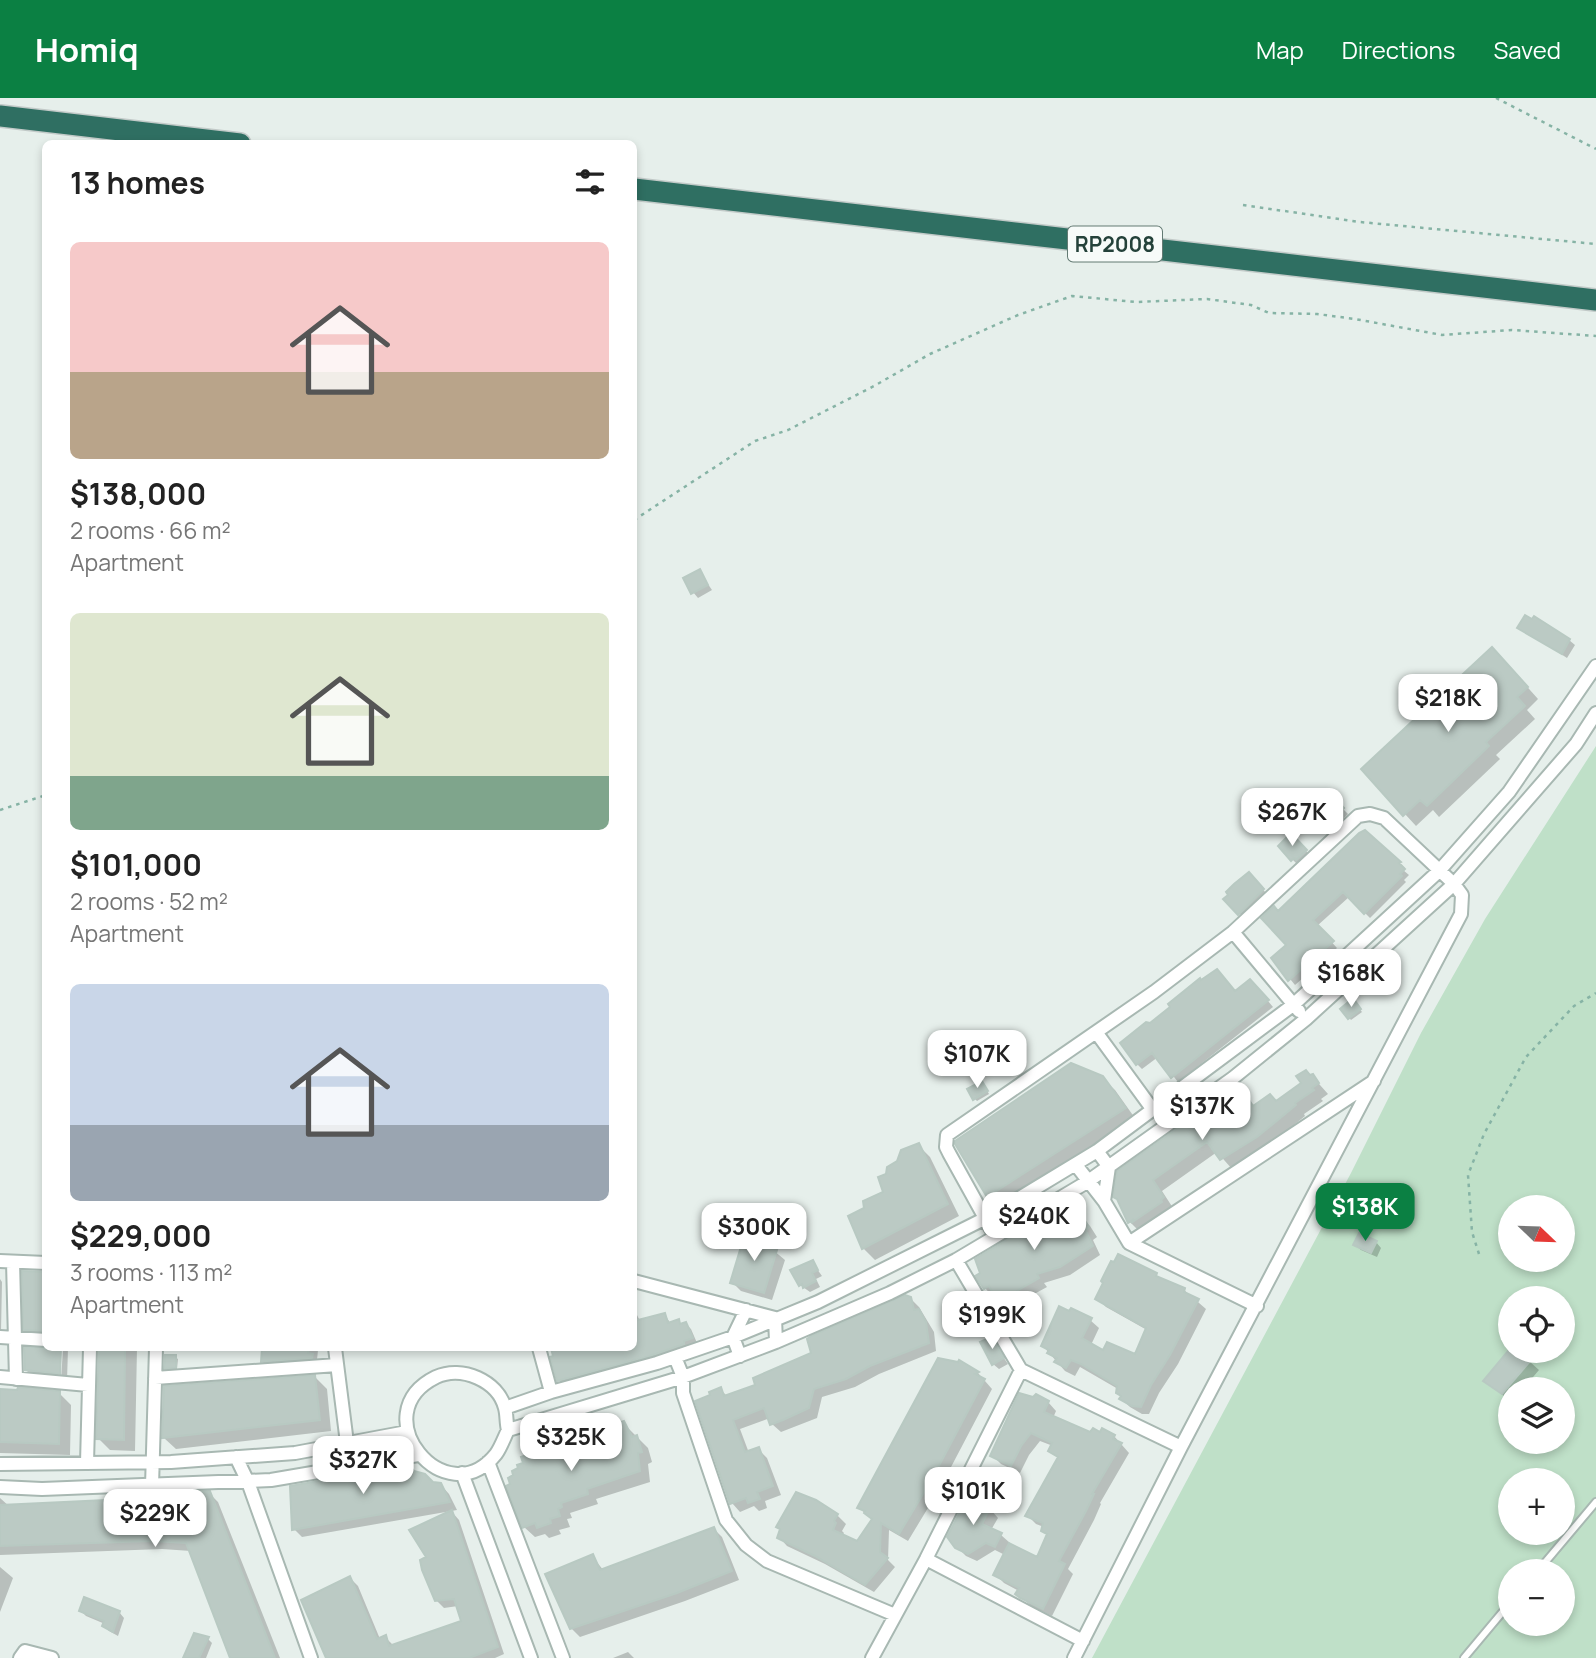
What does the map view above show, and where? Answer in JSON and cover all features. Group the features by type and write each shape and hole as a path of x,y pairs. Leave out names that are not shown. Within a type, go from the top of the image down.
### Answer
{"highway":[{"path":"0,116 206,140"},
{"name":"RP2008","path":"637,189 1596,300"}],"street":[{"path":"505,1408 551,1392 675,1357 733,1337 818,1302 986,1218 1097,1151 1293,1005 1440,871 1510,792 1596,666"},
{"path":"508,1430 683,1377 776,1342 890,1293 956,1260 1087,1182 1197,1104 1306,1019 1454,884 1576,744 1596,713"},
{"path":"995,1236 948,1153 947,1135 1154,992 1233,932 1358,816 1370,814 1384,818 1454,884 1462,895 1461,914 1181,1447 1074,1658"},
{"path":"1233,932 1306,1019"},
{"path":"1096,1032 1153,1110"},
{"path":"1129,1242 1376,1079"},
{"path":"1185,1087 1197,1104"},
{"path":"1097,1151 1109,1167 1104,1201"},
{"path":"1076,1165 1104,1201 1129,1242 1257,1306"},
{"path":"956,1260 1021,1370 1181,1447"},
{"path":"16,1379 16,1339 6,1261 42,1263"},
{"path":"637,1282 775,1318"},
{"path":"740,1356 733,1337 747,1310"},
{"path":"775,1318 776,1342"},
{"path":"0,1337 42,1340"},
{"path":"87,1463 90,1351"},
{"path":"152,1486 156,1351"},
{"path":"335,1351 347,1443"},
{"path":"540,1351 551,1392"},
{"path":"675,1357 683,1377 682,1393 726,1520 747,1545 767,1561 895,1615"},
{"path":"657,1363 664,1383 682,1393"},
{"path":"155,1378 337,1365"},
{"path":"872,1658 926,1559 1021,1370"},
{"path":"455,1373 472,1375 488,1383 499,1396 505,1408 508,1430 498,1451 488,1462 462,1473 446,1472 418,1455 407,1432 407,1415 413,1398 424,1385 439,1376 455,1373"},
{"path":"0,1377 88,1385"},
{"path":"0,1464 152,1462 295,1453 407,1432"},
{"path":"0,1487 42,1489 248,1482 418,1455"},
{"path":"236,1457 248,1482 311,1658"},
{"path":"488,1462 563,1658"},
{"path":"462,1473 531,1658"},
{"path":"926,1559 1083,1641"},
{"path":"20,1658 23,1651 28,1651 52,1658"}],"lane":[{"path":"1548,1559 1596,1502"},
{"path":"1464,1658 1498,1617"}],"path":[{"path":"1496,98 1596,149"},
{"path":"1243,205 1360,222 1596,244"},
{"path":"637,518 754,441 788,430 929,354 1018,315 1072,296 1136,302 1207,299 1251,305 1269,313 1317,314 1442,335 1512,330 1596,336"},
{"path":"0,810 42,796"},
{"path":"1479,1254 1472,1231 1468,1175 1484,1134 1526,1057 1574,1006 1596,993"}],"green space":[{"path":"1596,746 1596,1658 1092,1658 1351,1173 1421,1033 1485,919"}],"building":[{"path":"700,569 708,585 691,594 683,578"},
{"path":"1525,615 1532,619 1534,616 1570,639 1562,654 1517,628"},
{"path":"1492,647 1528,687 1517,697 1525,706 1486,742 1489,746 1427,806 1420,800 1403,816 1361,769"},
{"path":"1330,793 1344,808 1334,822 1318,804"},
{"path":"1365,830 1401,862 1399,863 1405,869 1400,874 1402,876 1364,914 1343,892 1313,920 1334,941 1288,981 1271,958 1286,945 1261,918 1274,906 1278,911"},
{"path":"1291,833 1307,850 1291,861 1278,846"},
{"path":"1249,872 1264,889 1238,915 1223,899 1228,895 1226,892"},
{"path":"1217,969 1235,991 1250,979 1269,1000 1171,1078 1152,1053 1136,1065 1120,1043 1170,1007 1168,1004 1200,978 1201,980"},
{"path":"1353,998 1361,1009 1348,1019 1340,1009"},
{"path":"1071,1063 1103,1076 1126,1108 987,1197 955,1141"},
{"path":"1306,1070 1310,1075 1313,1074 1319,1083 1312,1088 1314,1090 1257,1137 1220,1160 1207,1142 1153,1180 1164,1197 1162,1202 1128,1223 1117,1199 1113,1197 1117,1171 1239,1085 1253,1106 1270,1094 1276,1101 1301,1083 1296,1076"},
{"path":"982,1081 988,1091 973,1100 967,1089"},
{"path":"919,1143 948,1204 862,1249 848,1216 864,1208 863,1201 883,1192 878,1177 886,1174 887,1167 897,1161 901,1150"},
{"path":"1068,1203 1077,1217 1082,1216 1089,1227 1086,1231 1093,1246 1060,1267 1037,1274 1039,1278 998,1302 989,1286 984,1289 975,1276 980,1273 975,1259"},
{"path":"746,1230 767,1236 764,1246 777,1250 764,1293 730,1283"},
{"path":"1359,1233 1377,1241 1371,1253 1353,1245"},
{"path":"1118,1254 1157,1273 1156,1276 1185,1288 1184,1292 1199,1299 1141,1407 1132,1406 1119,1399 1121,1396 1116,1393 1117,1386 1081,1364 1071,1360 1066,1368 1054,1362 1057,1358 1041,1346 1059,1306 1069,1311 1071,1308 1092,1318 1082,1338 1103,1350 1107,1342 1135,1354 1146,1328 1095,1299 1111,1261 1114,1262"},
{"path":"813,1260 818,1270 812,1273 816,1281 803,1288 790,1270"},
{"path":"22,1271 42,1272 42,1331 23,1330"},
{"path":"905,1295 911,1297 914,1310 919,1309 926,1322 929,1343 870,1366 846,1379 814,1389 809,1408 783,1420 770,1425 764,1408 733,1420 745,1452 759,1447 773,1486 757,1492 760,1499 748,1503 746,1498 730,1504 695,1401 721,1387 724,1396 755,1385 753,1378 811,1353 807,1339 811,1336"},
{"path":"665,1313 668,1323 679,1319 680,1324 686,1322 693,1338 684,1341 684,1344 647,1357 557,1381 550,1357 553,1356 552,1351 637,1351 637,1320"},
{"path":"991,1337 1004,1358 992,1365 980,1342"},
{"path":"24,1347 61,1351 60,1374 25,1370"},
{"path":"99,1351 125,1351 124,1440 96,1439"},
{"path":"262,1351 308,1351 313,1354 312,1358 261,1362"},
{"path":"165,1355 176,1355 176,1368 164,1369"},
{"path":"938,1358 959,1360 979,1372 975,1374 985,1379 932,1479 899,1534 881,1523 880,1552 888,1558 865,1585 777,1538 780,1529 776,1527 796,1492 816,1500 838,1514 833,1530 857,1541 872,1519 865,1511 857,1508"},
{"path":"1498,1363 1528,1363 1516,1377 1498,1377 1498,1391 1483,1381"},
{"path":"315,1375 320,1420 162,1438 164,1386"},
{"path":"18,1387 60,1391 59,1444 0,1442 0,1389 17,1390"},
{"path":"1019,1393 1033,1397 1036,1394 1049,1401 1044,1412 1090,1432 1093,1428 1100,1432 1102,1428 1115,1435 1113,1439 1122,1443 1092,1494 1086,1511 1059,1561 1065,1564 1043,1609 1015,1594 1019,1588 993,1575 1009,1543 1037,1557 1047,1534 1041,1531 1043,1523 1025,1516 1058,1457 1048,1451 1052,1443 1031,1433 1011,1466 990,1456"},
{"path":"624,1421 632,1437 637,1435 642,1452 638,1453 640,1471 587,1489 588,1494 561,1503 562,1507 558,1509 560,1516 550,1519 551,1523 537,1528 535,1523 522,1528 506,1486 510,1484 508,1478 513,1475 512,1471 523,1463 521,1457 533,1453 534,1457 583,1440 582,1435"},
{"path":"409,1465 433,1482 441,1483 450,1502 292,1530 290,1486"},
{"path":"210,1491 275,1658 230,1658 186,1543 153,1541 0,1546 0,1505 149,1498 182,1500 181,1492"},
{"path":"972,1493 984,1500 983,1504 990,1508 982,1524 1002,1533 995,1547 986,1543 968,1554 955,1548 947,1537"},
{"path":"452,1510 498,1647 469,1658 326,1658 301,1600 350,1576 377,1639 386,1635 389,1646 461,1621 454,1599 435,1601 422,1570 420,1560 426,1557 409,1530"},
{"path":"714,1527 732,1571 677,1593 570,1629 545,1574 593,1554 600,1570"},
{"path":"84,1597 120,1611 113,1632 102,1626 104,1621 79,1611"},
{"path":"194,1633 209,1637 199,1658 183,1658"}]}
